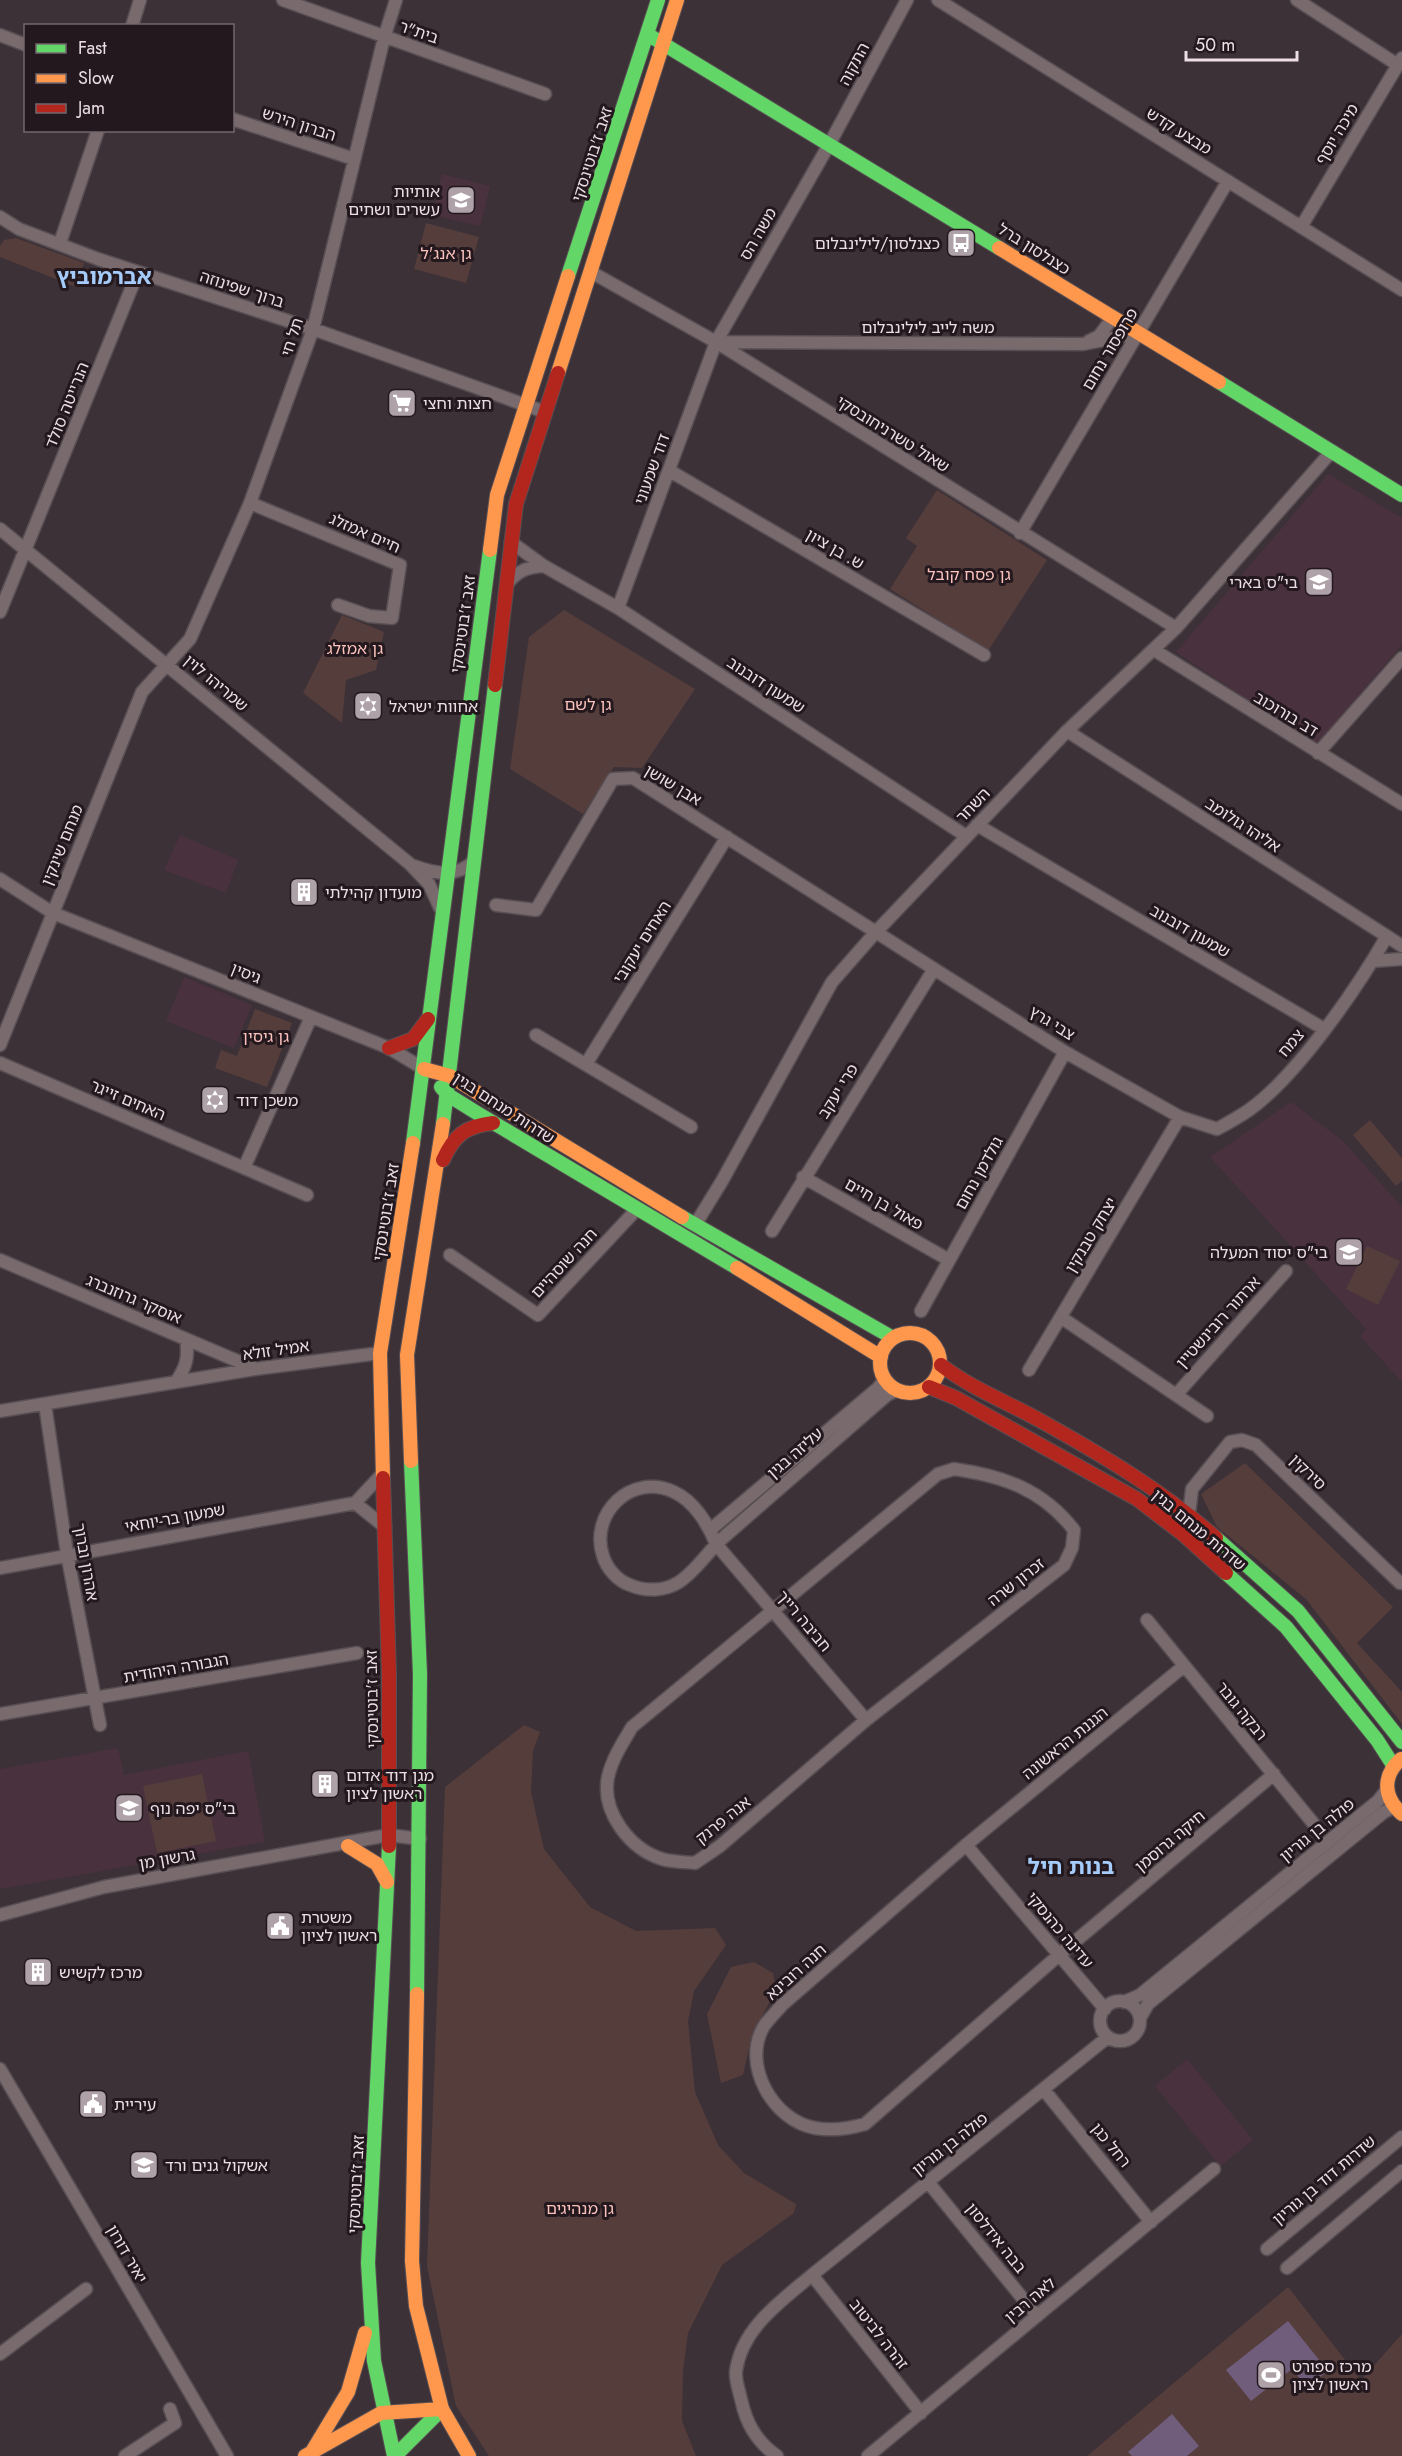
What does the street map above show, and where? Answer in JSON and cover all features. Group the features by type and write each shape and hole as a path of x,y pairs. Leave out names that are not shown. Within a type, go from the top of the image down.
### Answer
{"main road":[{"name":"זאב ז'בוטינסקי","path":"394,2456 381,2413 368,2317 368,2263 389,1840 389,1674 380,1353 424,1069 441,912 497,495 657,0"},
{"path":"469,2456 442,2409 416,2306 412,2261 420,1839 420,1674 407,1354 448,1095 516,504 677,0"},
{"name":"כצנלסון ברל","path":"647,34 664,42 830,143 1402,495"},
{"path":"388,1048 408,1044 417,1037 430,1015"},
{"name":"שדרות מנחם בגין","path":"424,1069 450,1076 847,1315 893,1338"},
{"name":"שדרות מנחם בגין","path":"424,1069 448,1095 881,1357"},
{"path":"434,1184 453,1140 469,1126 493,1123"},
{"path":"906,1333 923,1336 936,1348 941,1365 935,1381 929,1387 914,1393 897,1390 885,1379 880,1365 881,1357 893,1338 906,1333"},
{"name":"שדרות מנחם בגין","path":"941,1365 963,1382 1040,1420 1167,1497 1189,1514 1298,1611 1402,1742"},
{"name":"שדרות מנחם בגין","path":"929,1387 956,1398 1137,1499 1184,1535 1286,1627 1377,1740 1398,1762"},
{"path":"1398,1762 1386,1782 1386,1791 1398,1810"},
{"path":"345,1846 377,1864 388,1884"},
{"path":"309,2453 348,2392 360,2357 368,2317"},
{"path":"309,2453 381,2413 442,2409"},
{"path":"394,2456 442,2409"}],"street":[{"path":"133,24 140,0"},
{"name":"בית\"ר","path":"283,0 545,94"},
{"name":"תל חי","path":"167,665 190,639 250,503 313,329 384,38 396,0"},
{"name":"התקוה","path":"830,143 908,0"},
{"name":"מבצע קדש","path":"938,0 1402,290"},
{"path":"1297,0 1400,61"},
{"path":"0,35 24,44"},
{"name":"מיכה יוסף","path":"1301,227 1400,61"},
{"name":"הברון הירש","path":"234,120 354,159"},
{"path":"60,243 97,132"},
{"name":"משה הס","path":"716,342 830,143"},
{"name":"פרופסור נחום","path":"1020,533 1228,181"},
{"name":"ברוך שפינוזה","path":"3,225 313,329 545,412"},
{"name":"הנרייטה סולד","path":"0,612 138,272"},
{"name":"שאול טשרניחובסקי","path":"591,272 716,342 1176,628"},
{"path":"1083,344 1098,336 1111,320 1104,312"},
{"name":"משה לייב לילינבלום","path":"716,342 1083,344 1139,333"},
{"name":"דוד שמעוני","path":"618,608 716,342"},
{"name":"השחר","path":"695,1225 722,1181 832,982 875,933 1067,731 1176,628 1332,451"},
{"name":"ש. בן ציון","path":"670,471 984,655"},
{"name":"חיים אמזלג","path":"250,503 400,564 392,618 369,616 338,605"},
{"name":"שמריהו לוין","path":"0,529 410,864 429,884 441,912"},
{"name":"שמעון דובנוב","path":"511,542 544,566 618,608 966,836"},
{"path":"506,586 514,575 527,567 544,566"},
{"name":"דב בורוכוב","path":"1154,650 1402,804"},
{"path":"1318,753 1402,658"},
{"name":"מנחם שינקין","path":"0,1045 142,692 167,665"},
{"name":"אליהו גולומב","path":"1067,731 1402,946"},
{"name":"אבן שושן","path":"496,905 536,910 613,779 633,778 875,933"},
{"name":"שמעון דובנוב","path":"977,825 1324,1029"},
{"name":"האחים יעקובי","path":"586,1064 727,837"},
{"path":"447,874 464,870 474,861"},
{"name":"שמריהו לוין","path":"410,864 429,872 447,874"},
{"name":"גיסין","path":"0,879 53,913 388,1048 424,1069"},
{"name":"צבי גרץ","path":"875,933 1065,1052 1180,1117 1217,1129"},
{"name":"צמח","path":"1217,1129 1250,1109 1283,1078 1324,1029 1373,961 1387,936"},
{"path":"1373,961 1402,959"},
{"name":"פרי יעקב","path":"772,1231 934,969"},
{"path":"244,1168 311,1017"},
{"path":"536,1035 691,1127"},
{"name":"גולדמן נחום","path":"921,1311 1065,1052"},
{"name":"האחים זייגר","path":"0,1063 307,1195"},
{"name":"יצחק טבנקין","path":"1029,1370 1180,1117"},
{"name":"פאול בן חיים","path":"804,1177 949,1260"},
{"name":"חנה שוסהיים","path":"450,1255 538,1315 637,1209"},
{"name":"אוסקר גרוזנברג","path":"0,1260 255,1369"},
{"name":"ארתור רובינשטיין","path":"1176,1395 1286,1271"},
{"path":"1072,1300 1074,1321 1081,1331"},
{"path":"1062,1318 1207,1416"},
{"path":"176,1382 185,1369 189,1356 186,1339"},
{"name":"אמיל זולא","path":"0,1411 255,1369 380,1353"},
{"name":"עליזה בגין","path":"710,1530 878,1388 885,1379"},
{"name":"עליזה בגין","path":"717,1544 698,1512 675,1492 660,1487 644,1487 629,1491 615,1501 603,1517 600,1546 605,1562 615,1575 629,1585 645,1590 662,1589 677,1583 717,1544 887,1395 897,1390"},
{"name":"אהרון וברוך","path":"45,1404 67,1554 100,1725"},
{"name":"סירקין","path":"1192,1489 1230,1442 1242,1440 1256,1444 1400,1583"},
{"name":"זכרון שרה","path":"772,1610 938,1474 946,1471 954,1469 993,1475 1035,1493 1063,1516 1074,1530 1072,1548 1064,1565 866,1720"},
{"path":"383,1473 355,1503 385,1527"},
{"path":"1167,1497 1192,1489 1189,1514"},
{"name":"שמעון בר-יוחאי","path":"0,1568 355,1503"},
{"name":"חביבה רייך","path":"717,1544 866,1720"},
{"name":"אנה פרנק","path":"772,1610 632,1726 616,1755 608,1778 608,1799 617,1823 638,1848 663,1860 694,1863 720,1846 866,1720"},
{"name":"רבקה גובר","path":"1147,1620 1312,1823"},
{"name":"הגבורה היהודית","path":"0,1714 357,1653"},
{"name":"הגננת הראשונה","path":"966,1845 1184,1666"},
{"name":"חיקה גרוסמן","path":"1059,1955 1274,1774"},
{"name":"פולה בן גוריון","path":"1125,2002 1140,1995 1378,1801 1386,1791"},
{"name":"פולה בן גוריון","path":"1140,2018 1148,2004 1384,1812 1398,1810"},
{"name":"גרשון מן","path":"0,1915 104,1887 345,1846 389,1840 420,1839"},
{"name":"עדינה כהנסקי","path":"966,1845 1105,2009"},
{"name":"חנה רובינא","path":"966,1845 782,2005 764,2027 757,2062 763,2086 787,2116 813,2128 844,2130 865,2124 1059,1955"},
{"path":"1125,2002 1134,2008 1140,2018 1138,2031 1134,2036 1121,2041 1108,2037 1100,2021 1105,2009 1113,2003 1125,2002"},
{"name":"פולה בן גוריון","path":"812,2275 1108,2037"},
{"name":"יאיר דורון","path":"0,2069 227,2456"},
{"name":"רחל כגן","path":"1044,2090 1151,2222"},
{"name":"שדרות דוד בן גוריון","path":"1267,2249 1402,2137"},
{"name":"לאה רבין","path":"868,2456 1214,2169"},
{"path":"1287,2268 1402,2171"},
{"name":"בבה אידלסון","path":"928,2182 1037,2316"},
{"path":"777,2456 750,2430 736,2373 744,2342 769,2311 812,2275"},
{"name":"זהרה לביטוב","path":"812,2275 921,2413"},
{"path":"0,2354 86,2289"},
{"path":"125,2456 175,2423 170,2409"}],"shaded area":[{"name":"אותיות עשרים ושתים","path":"442,174 490,186 480,226 432,215"},
{"name":"בי\"ס בארי","path":"1328,474 1402,518 1402,645 1316,745 1176,652"},
{"path":"180,835 238,860 226,893 164,870"},
{"path":"184,977 252,1005 234,1048 166,1021"},
{"name":"בי\"ס יסוד המעלה","path":"1291,1102 1343,1141 1402,1207 1402,1382 1360,1336 1366,1329 1210,1157"},
{"name":"בי\"ס יפה נוף","path":"118,1748 124,1775 248,1751 265,1842 0,1889 0,1769"},
{"path":"1187,2059 1253,2140 1220,2166 1155,2086"},
{"path":"1288,2321 1328,2371 1307,2387 1292,2369 1251,2401 1226,2370"},
{"path":"1172,2414 1199,2446 1187,2456 1132,2456 1128,2452"}],"green space":[{"name":"גן אנג'ל","path":"426,223 479,237 466,283 414,269"},
{"path":"16,238 84,263 76,287 0,257 0,246 4,240"},
{"name":"גן פסח קובל","path":"937,490 1047,560 988,651 890,589 917,546 906,538"},
{"name":"גן לשם","path":"564,610 695,689 642,768 614,767 583,814 510,769 529,637"},
{"name":"גן אמזלג","path":"342,615 384,632 376,670 346,680 342,723 303,693"},
{"name":"גן גיסין","path":"255,1009 292,1023 267,1087 215,1068 221,1050 237,1056"},
{"path":"1370,1120 1402,1158 1402,1181 1396,1186 1353,1135"},
{"path":"1367,1246 1400,1261 1378,1305 1346,1289"},
{"path":"1245,1463 1393,1607 1357,1643 1402,1692 1402,1724 1306,1599 1217,1527 1201,1494"},
{"name":"גן מנהיגים","path":"524,1725 540,1732 533,1751 531,1792 544,1849 590,1907 636,1931 715,1928 726,1945 694,1991 688,2021 695,2092 718,2145 744,2173 796,2204 794,2213 722,2265 688,2333 683,2371 682,2421 696,2456 489,2456 456,2406 427,2266 445,1787"},
{"path":"202,1774 216,1841 157,1853 143,1786"},
{"path":"754,1962 773,1973 776,1990 752,2035 743,2075 721,2083 707,2014 731,1967"},
{"name":"מרכז ספורט ראשון לציון","path":"1288,2287 1361,2380 1402,2334 1402,2456 1087,2456"}],"traffic: fast":[{"path":"568,276 658,0"},
{"path":"647,34 999,248"},
{"path":"1219,382 1402,495"},
{"path":"413,1143 490,550"},
{"path":"443,1124 495,685"},
{"path":"441,1087 448,1095 477,1113 737,1268"},
{"path":"682,1217 893,1338"},
{"path":"411,1461 420,1674 417,1994"},
{"path":"1216,1538 1298,1611 1402,1742"},
{"path":"1226,1573 1286,1627 1377,1740 1393,1765"},
{"path":"389,1846 368,2263 374,2361 394,2456"},
{"path":"395,2456 442,2409"}],"traffic: slow":[{"path":"558,373 677,0"},
{"path":"999,248 1219,382"},
{"path":"490,550 497,495 568,276"},
{"path":"424,1069 450,1076 682,1217"},
{"path":"411,1461 407,1355 443,1124"},
{"path":"383,1478 380,1353 413,1143"},
{"path":"737,1268 881,1357"},
{"path":"910,1333 927,1338 935,1346 940,1363 935,1380 927,1388 910,1393 893,1388 885,1380 880,1363 885,1346 893,1338 910,1333"},
{"path":"1401,1759 1390,1772 1387,1787 1391,1801 1402,1814"},
{"path":"348,1846 377,1864 387,1882"},
{"path":"417,1994 412,2261 416,2306 442,2409 469,2456"},
{"path":"313,2450 348,2392 365,2333"},
{"path":"305,2456 381,2413 442,2409"}],"traffic: jam":[{"path":"495,685 516,504 558,373"},
{"path":"389,1048 413,1039 428,1019"},
{"path":"443,1160 452,1144 462,1133 468,1129 493,1123"},
{"path":"941,1365 977,1388 1041,1421 1109,1461 1153,1489 1216,1538"},
{"path":"929,1387 956,1398 1137,1499 1184,1535 1226,1573"},
{"path":"383,1478 389,1674 389,1846"}],"place":[{"name":"אותיות עשרים ושתים","path":"461,200"},
{"name":"כצנלסון/לילינבלום","path":"961,243"},
{"name":"חצות וחצי","path":"402,403"},
{"name":"בי\"ס בארי","path":"1319,582"},
{"name":"אחוות ישראל","path":"368,706"},
{"name":"מועדון קהילתי","path":"304,892"},
{"name":"משכן דוד","path":"215,1100"},
{"name":"בי\"ס יסוד המעלה","path":"1349,1252"},
{"name":"מגן דוד אדום ראשון לציון","path":"325,1784"},
{"name":"בי\"ס יפה נוף","path":"129,1808"},
{"name":"משטרת ראשון לציון","path":"280,1926"},
{"name":"מרכז לקשיש","path":"38,1972"},
{"name":"עיריית","path":"93,2104"},
{"name":"אשקול גנים ורד","path":"144,2165"},
{"name":"מרכז ספורט ראשון לציון","path":"1271,2375"}],"district":[{"name":"אברמוביץ","path":"104,276"},
{"name":"בנות חיל","path":"1071,1866"}]}
